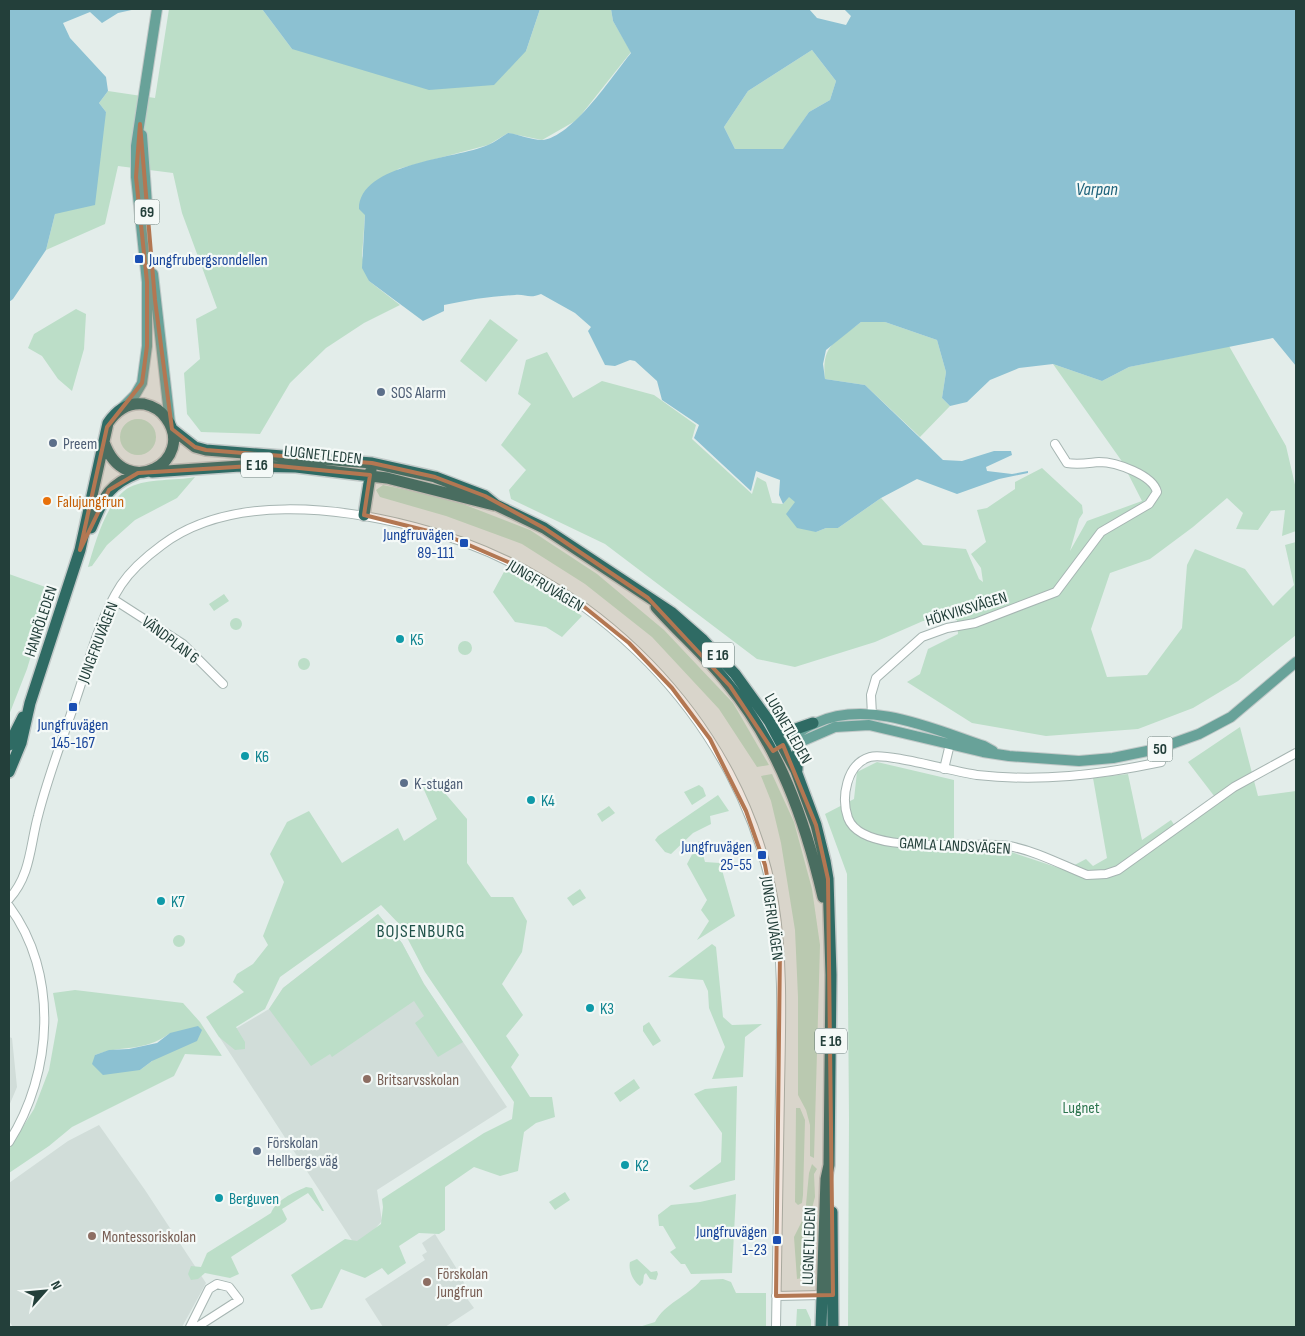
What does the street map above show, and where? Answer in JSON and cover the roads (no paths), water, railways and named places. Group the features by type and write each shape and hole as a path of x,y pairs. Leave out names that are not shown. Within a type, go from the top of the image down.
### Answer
{"highway":[{"path":"120,410 131,405 143,404 154,407 164,414 171,426"},
{"name":"E 16","path":"104,442 108,423 120,410"},
{"name":"E 16","path":"141,473 162,465 168,458 172,448 171,426"},
{"name":"LUGNETLEDEN","path":"171,426 195,447 206,450 372,463 444,480 485,496 496,505"},
{"path":"104,442 109,455 116,464 126,471 141,473"},
{"name":"HANRÖLEDEN","path":"9,772 21,743 30,703 80,550 104,442"},
{"path":"364,516 372,463"},
{"name":"LUGNETLEDEN","path":"141,473 268,465 370,475 496,505 544,528 648,598 688,626 720,656 744,686 784,745 796,771 816,826 825,860 828,879 827,916 831,975 829,1166 831,1178 828,1295 833,1327"},
{"name":"HANRÖLEDEN","path":"80,550 109,490 121,480 141,473"},
{"name":"LUGNETLEDEN","path":"648,598 730,686 749,711 773,751 805,828 827,916"},
{"name":"HANRÖLEDEN","path":"9,745 30,703"},
{"name":"50","path":"773,728 790,731 813,724"},
{"path":"796,771 798,743"},
{"path":"773,751 784,745"},
{"name":"LUGNETLEDEN","path":"821,1327 828,1295"}],"main road":[{"name":"69","path":"120,410 135,395 142,383 147,346 145,248 136,162 157,9"},
{"name":"69","path":"140,124 155,300 171,426"},
{"name":"50","path":"784,745 798,743 834,728 872,726 984,746 998,754 1043,760 1079,761 1157,750 1199,734 1231,717 1296,662"},
{"name":"50","path":"784,745 813,724 841,716 872,715 907,721 951,740"},
{"name":"HÖKVIKSVÄGEN","path":"872,715 872,726"}],"street":[{"name":"HÖKVIKSVÄGEN","path":"872,715 871,695 876,678 922,637 975,623 1056,592 1101,532 1149,504 1158,492 1151,480 1102,462 1075,465 1067,463 1055,444"},
{"name":"JUNGFRUVÄGEN","path":"9,899 24,877 47,784 99,630 121,585 143,561 162,545 195,526 220,518 263,511 336,511 429,530 490,553 524,569 578,602 629,643 672,688 696,718 728,770 746,811 765,865 774,905 780,947 781,1036 776,1327"},
{"name":"VÄNDPLAN 6","path":"113,599 183,644 223,684"},
{"path":"951,740 944,769 991,776 1050,778 1103,773 1161,762"},
{"name":"GAMLA LANDSVÄGEN","path":"944,769 890,757 877,756 864,759 853,770 847,787 845,804 849,820 857,831 880,840 922,844 1009,846 1087,875 1097,876 1118,870 1234,787 1296,753"},
{"path":"9,906 35,960 40,981 44,1020 42,1059 33,1092 18,1127 9,1142"},
{"path":"190,1327 209,1289 217,1284 229,1287 239,1300 197,1327"},
{"path":"776,1296 828,1295"}],"water":[{"path":"9,9 136,9 118,13 102,23 90,12 63,23 70,38 106,77 108,91 99,103 106,112 95,205 55,214 46,250 13,299 9,302"},
{"path":"262,9 540,9 526,51 494,85 429,90 292,49"},
{"name":"Varpan","path":"611,9 809,9 817,18 846,25 851,16 844,9 1296,9 1296,366 1273,338 1129,367 1102,381 1053,364 1019,368 990,380 967,402 950,406 942,398 946,372 937,340 885,322 861,322 826,350 823,364 825,379 865,385 943,460 962,461 994,451 1011,451 1012,455 986,467 987,471 1012,474 1028,471 1028,473 999,479 957,494 917,479 881,498 838,528 826,528 816,532 797,528 786,514 795,502 789,497 783,504 779,495 780,480 756,471 751,491 694,438 699,425 662,400 657,381 635,361 630,360 615,366 605,365 588,331 591,327 575,313 541,294 530,296 515,295 479,298 444,305 444,311 423,321 369,281 362,268 365,215 359,209 363,194 375,182 391,172 412,165 488,145 508,133 542,140 554,137 566,129 603,90 631,53 613,21","holes":["812,50 836,81 830,100 809,112 783,149 735,149 724,127 748,91"]},
{"path":"198,1026 202,1030 197,1041 152,1061 140,1070 103,1075 92,1064 95,1055 109,1050 129,1049 157,1043 170,1033"}],"place":[{"name":"Jungfrubergsrondellen","path":"139,259"},
{"name":"SOS Alarm","path":"381,392"},
{"name":"Preem","path":"53,443"},
{"name":"Falujungfrun","path":"47,501"},
{"name":"Jungfruvägen 89-111","path":"464,543"},
{"name":"K5","path":"400,639"},
{"name":"Jungfruvägen 145-167","path":"73,707"},
{"name":"K6","path":"245,756"},
{"name":"K-stugan","path":"404,783"},
{"name":"K4","path":"531,800"},
{"name":"Jungfruvägen 25-55","path":"762,855"},
{"name":"K7","path":"161,901"},
{"name":"K3","path":"590,1008"},
{"name":"Britsarvsskolan","path":"367,1079"},
{"name":"Förskolan Hellbergs väg","path":"257,1151"},
{"name":"K2","path":"625,1165"},
{"name":"Berguven","path":"219,1198"},
{"name":"Montessoriskolan","path":"92,1236"},
{"name":"Jungfruvägen 1-23","path":"777,1240"},
{"name":"Förskolan Jungfrun","path":"427,1282"}],"district":[{"name":"BOJSENBURG","path":"421,931"}],"park label":[{"name":"Lugnet","path":"1081,1107"}]}
